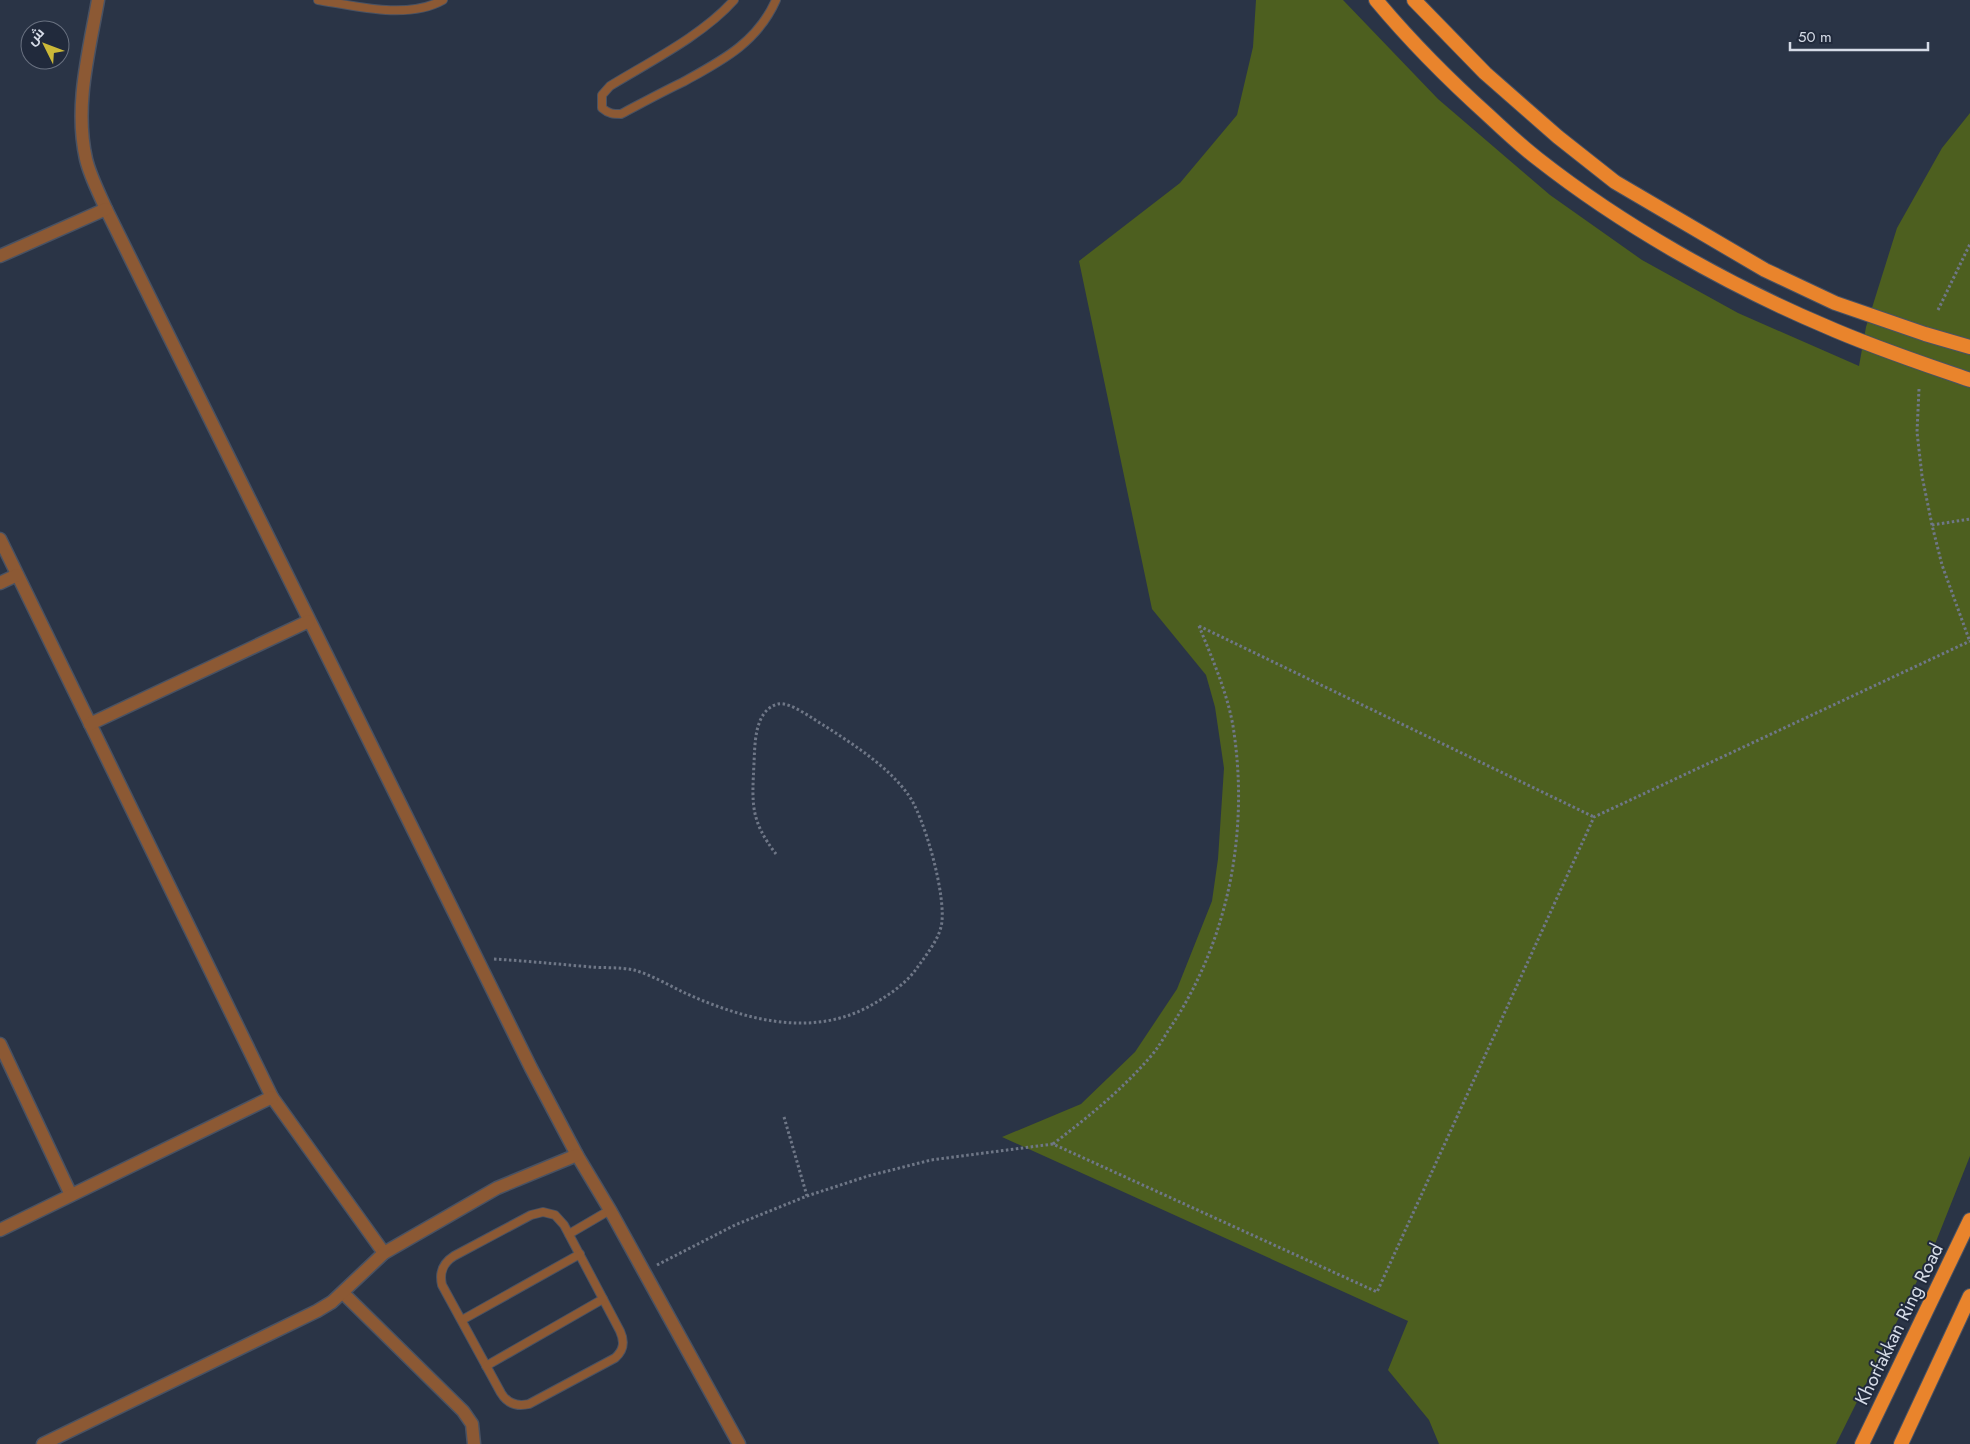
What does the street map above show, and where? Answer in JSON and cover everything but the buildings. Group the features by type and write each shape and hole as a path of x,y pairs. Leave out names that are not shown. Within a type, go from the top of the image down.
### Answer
{"highway":[{"path":"1376,0 1434,63 1492,118 1537,158 1602,206 1685,256 1755,293 1824,326 1970,380"},
{"path":"1414,0 1485,73 1558,137 1614,182 1765,270 1836,303 1925,334 1970,347"},
{"path":"1925,334 1970,342"},
{"name":"Khorfakkan Ring Road","path":"1862,1444 1970,1220"},
{"path":"1903,1442 1970,1296"}],"street":[{"path":"98,0 82,96 81,129 86,161 106,208 531,1068 577,1155 610,1210 739,1444"},
{"path":"0,256 106,208"},
{"path":"0,539 272,1097 384,1253"},
{"path":"0,583 18,575"},
{"path":"90,724 309,621"},
{"path":"0,1044 71,1195"},
{"path":"0,1230 272,1097"},
{"path":"43,1444 317,1311 343,1293 384,1253 497,1188 577,1155"},
{"path":"343,1293 463,1411 472,1424 474,1444"}],"lane":[{"path":"318,0 388,10 412,10 443,0"},
{"path":"734,0 721,15 705,27 610,86 602,95 602,108 613,114 621,114 724,60 751,38 772,9 776,0"},
{"path":"569,1234 610,1210"},
{"path":"537,1213 549,1213 560,1219 580,1254 620,1331 624,1342 620,1353 610,1361 528,1404 522,1406 509,1402 504,1398 442,1285 440,1278 444,1265 448,1259 537,1213"},
{"path":"462,1320 580,1254"},
{"path":"486,1366 603,1299"}],"path":[{"path":"1938,310 1970,244"},
{"path":"1053,1144 1378,1292 1594,817 1970,641 1942,564 1922,476 1916,432 1919,389"},
{"path":"1932,525 1970,519"},
{"path":"644,1271 736,1225 807,1196 868,1176 931,1160 1053,1144 1093,1114 1128,1082 1153,1054 1178,1017 1201,976 1220,924 1230,886 1236,832 1238,779 1233,726 1221,681 1199,626 1594,817"},
{"path":"476,957 633,970 705,1002 755,1018 806,1024 851,1016 885,998 912,975 934,944 941,926 943,908 938,877 925,832 909,794 886,770 848,741 790,705 778,704 766,712 759,724 756,739 752,802 760,831 776,854"},
{"path":"784,1116 807,1196"}],"green space":[{"path":"1256,0 1343,0 1438,99 1550,195 1642,260 1738,313 1859,366 1866,327 1897,228 1942,148 1970,113 1970,1156 1933,1249 1836,1444 1439,1444 1429,1420 1388,1370 1408,1321 1002,1137 1081,1104 1135,1052 1177,989 1212,901 1218,859 1224,768 1215,707 1206,675 1152,609 1079,261 1180,183 1237,115 1253,47"}]}
